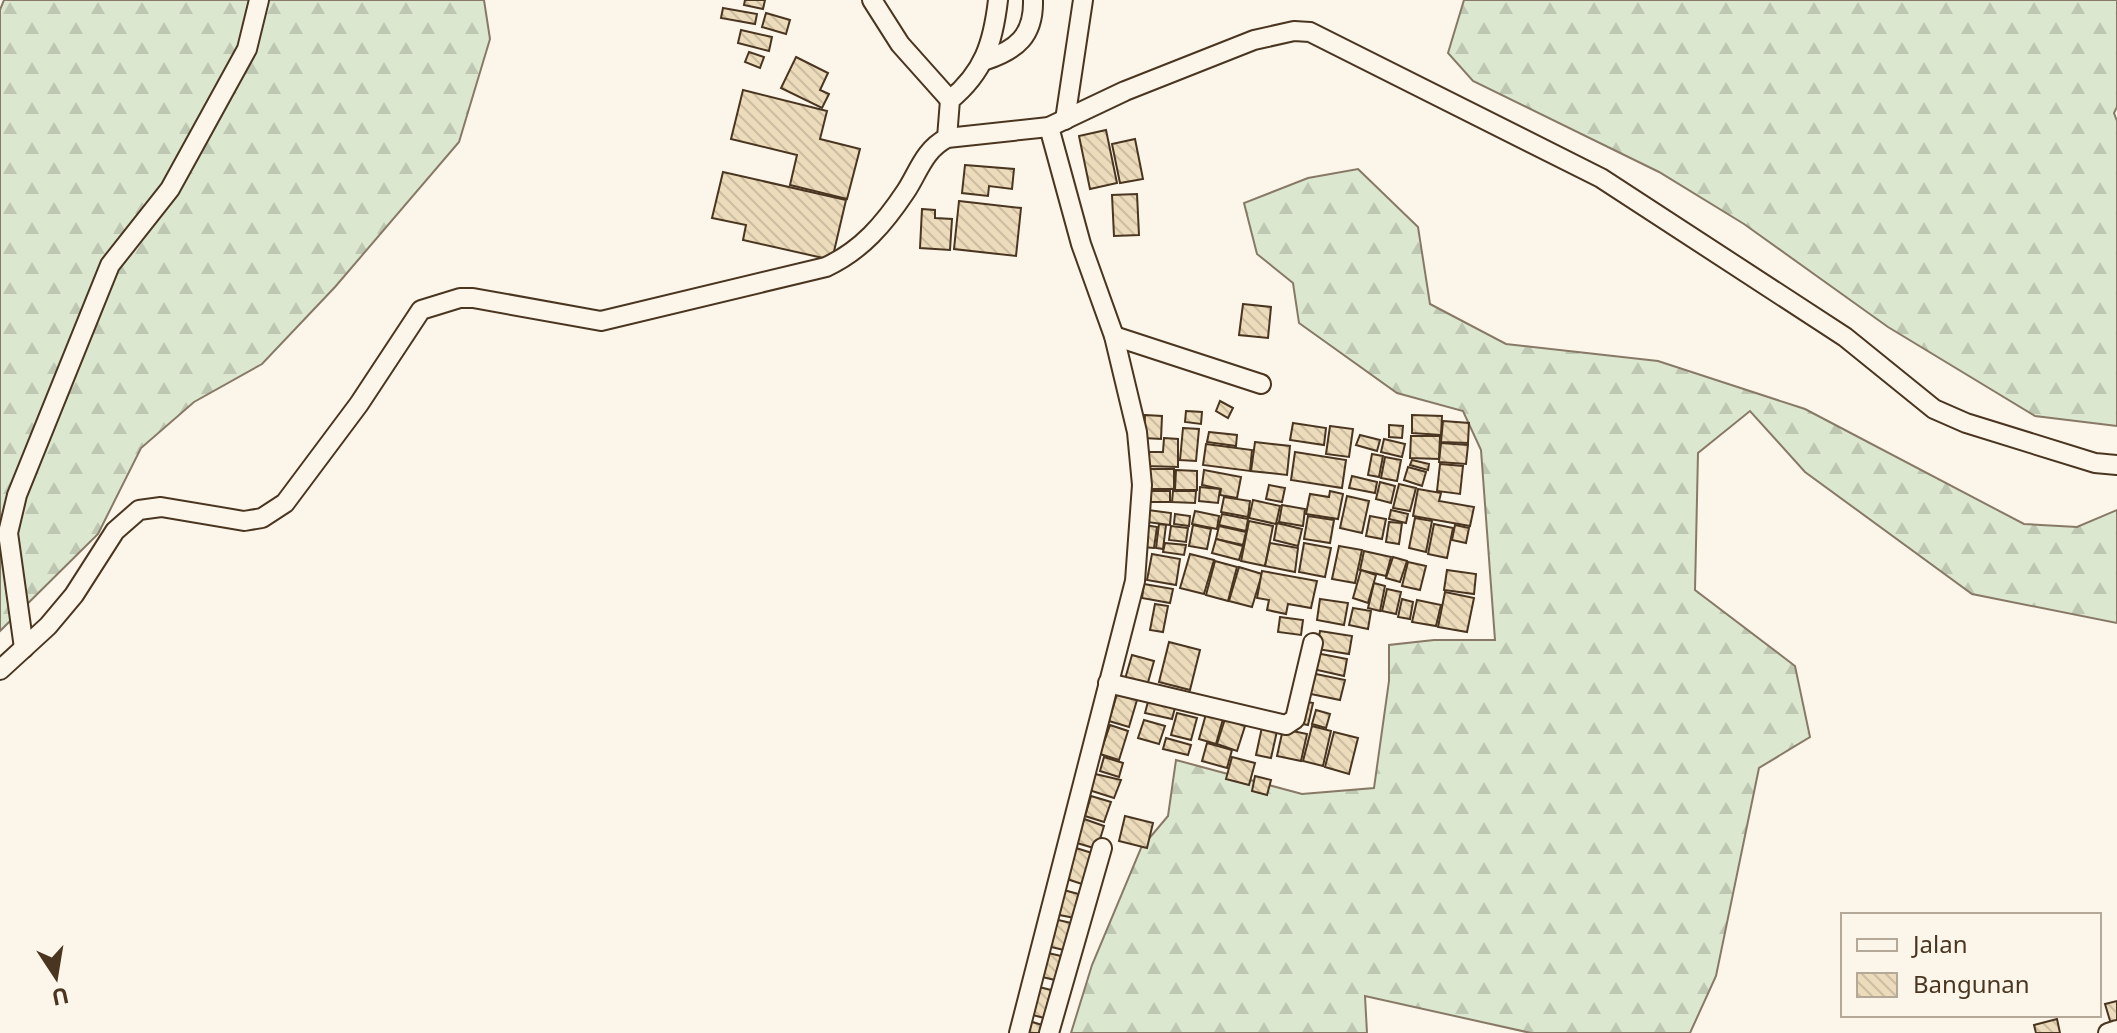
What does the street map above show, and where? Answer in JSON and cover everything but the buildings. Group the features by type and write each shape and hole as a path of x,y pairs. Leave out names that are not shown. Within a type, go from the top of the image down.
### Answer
{"street":[{"path":"24,648 8,533 17,495 110,265 170,189 247,49 259,0"},
{"path":"872,0 900,44 950,100"},
{"path":"947,138 950,100 968,85 986,60 994,33 998,0"},
{"path":"986,60 1013,52 1024,37 1033,0"},
{"path":"1019,1033 1135,581 1142,485 1137,432 1114,336 1081,244 1057,124 1083,0"},
{"path":"0,670 74,595 115,531 139,510 161,507 244,521 262,518 285,503 359,404 421,310 460,298 473,298 601,321 826,267 854,252 877,231 907,189 928,150 947,138 1057,124 1125,91 1254,40 1294,31 1310,32 1601,178 1845,337 1934,409 1966,423 2095,463 2117,465"},
{"path":"1114,336 1261,384"},
{"path":"1108,683 1286,725 1295,719 1313,643"},
{"path":"1049,1033 1102,848"},
{"path":"2108,1033 2117,1030"}],"green space":[{"path":"4,0 484,0 490,39 459,142 335,287 262,364 194,402 141,448 98,534 0,631 0,10"},
{"path":"1464,0 2117,0 2117,107 2114,113 2117,121 2117,426 2035,416 1888,327 1744,224 1659,172 1473,81 1448,53"},
{"path":"1358,169 1418,227 1430,304 1506,344 1658,361 1805,409 2024,524 2077,527 2117,510 2117,623 1972,594 1805,472 1750,411 1698,453 1695,590 1795,666 1810,737 1759,768 1716,976 1690,1033 1531,1033 1365,996 1367,1033 1071,1033 1092,965 1141,848 1168,816 1176,760 1302,794 1374,788 1389,681 1389,645 1434,640 1495,640 1481,450 1463,411 1397,393 1299,323 1293,283 1257,254 1244,203 1308,178"}]}
